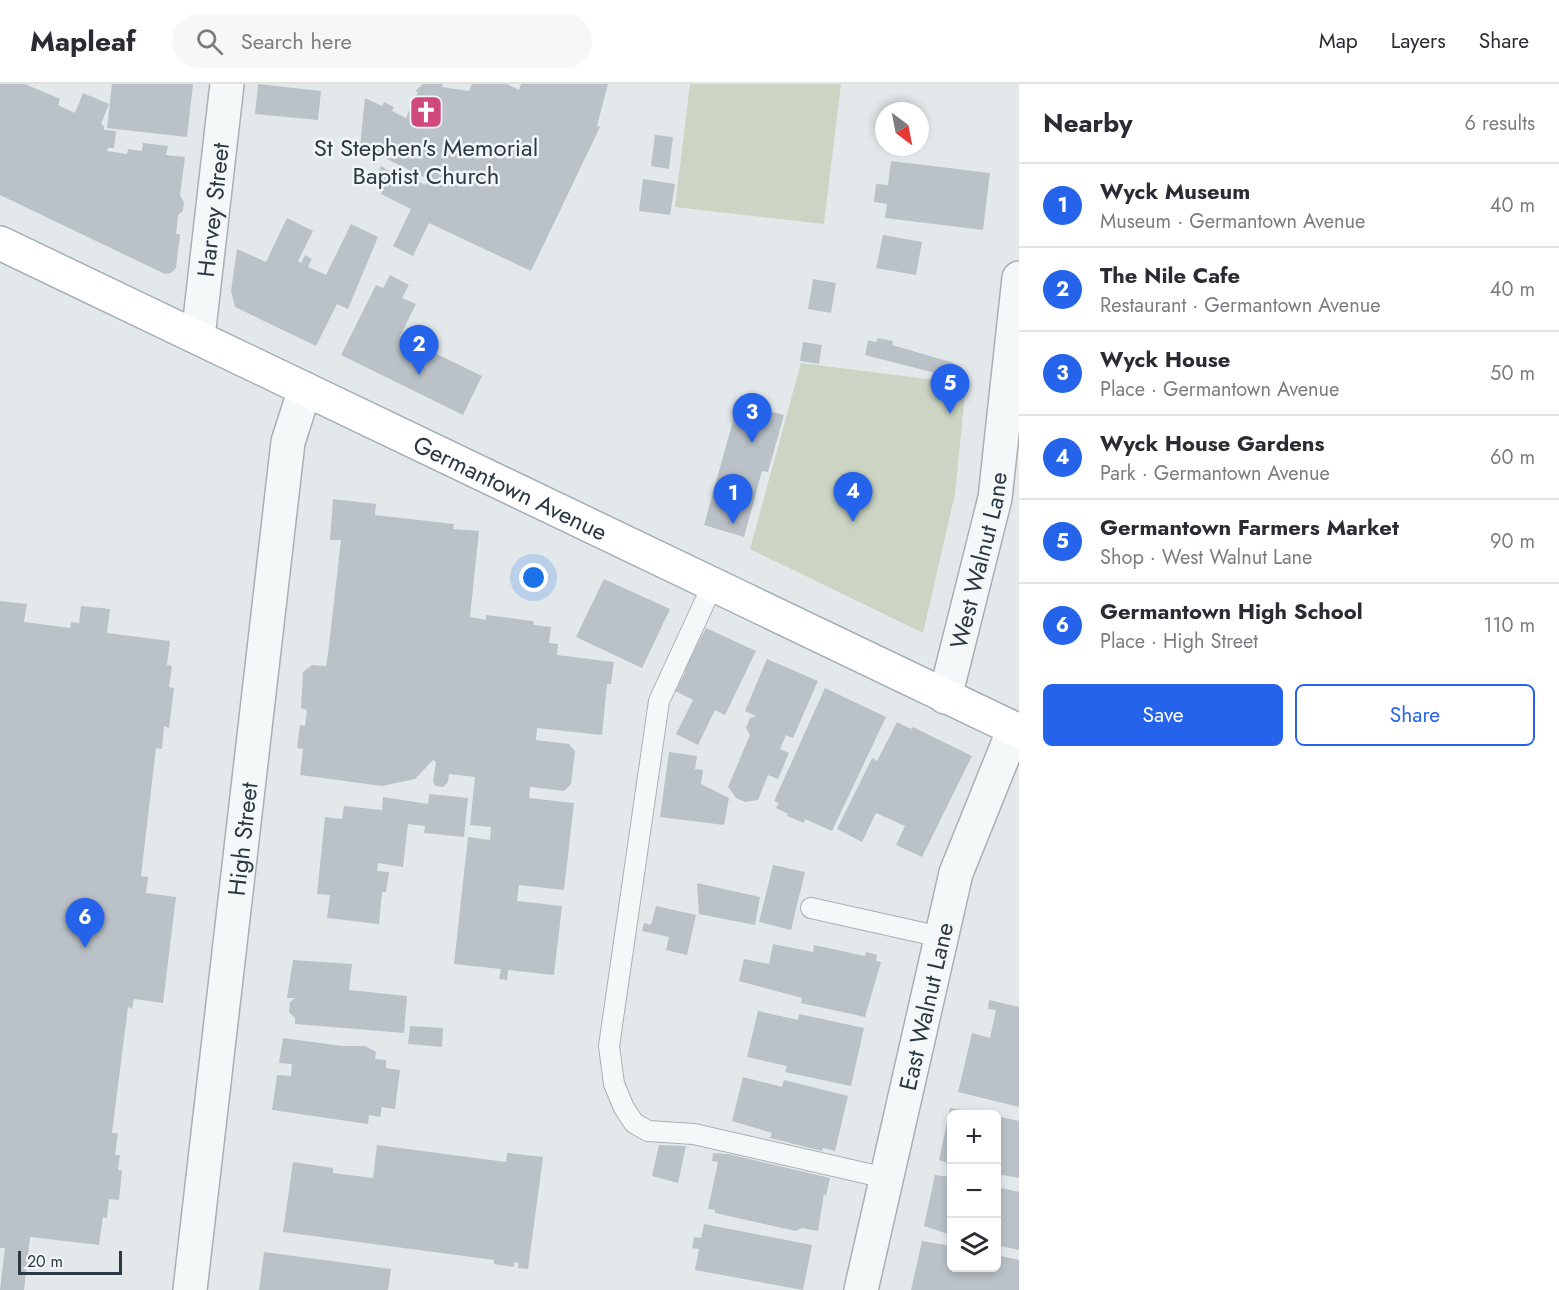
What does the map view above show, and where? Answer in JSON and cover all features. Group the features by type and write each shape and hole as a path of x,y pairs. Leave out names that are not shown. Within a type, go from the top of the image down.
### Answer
{"main road":[{"name":"Germantown Avenue","path":"0,243 1017,730"}],"street":[{"name":"Harvey Street","path":"198,337 227,84"},
{"name":"West Walnut Lane","path":"945,697 995,498 1019,278"},
{"name":"High Street","path":"190,1290 288,442 305,389"},
{"name":"East Walnut Lane","path":"861,1290 941,937 962,856 1017,730"}],"lane":[{"path":"713,584 659,701 609,1046 614,1084 634,1123 648,1131 694,1134 886,1178"},
{"path":"811,908 941,937"}],"green space":[{"path":"690,84 841,84 824,224 675,207"},
{"path":"801,363 966,384 955,494 923,633 750,549"}],"building":[{"path":"0,84 25,84 60,99 58,105 75,113 83,93 109,104 101,124 104,130 116,131 114,148 108,148 107,151 127,154 128,149 142,151 143,143 168,146 166,155 185,157 180,195 184,202 183,211 178,215 176,234 180,234 176,268 171,273 165,274 0,195"},
{"path":"112,84 193,84 187,137 107,128"},
{"path":"258,84 321,91 318,120 255,114"},
{"path":"423,84 443,84 442,87 469,91 472,84 507,84 519,90 521,84 608,84 597,126 600,127 531,271 429,223 413,256 393,246 411,209 381,194 383,188 373,183 381,166 391,172 393,169 425,185 428,179 360,146 365,98 382,106 384,102 394,107 392,111 406,118 418,92 415,91"},
{"path":"655,135 673,137 669,169 651,166"},
{"path":"891,161 990,173 983,230 885,218 887,204 874,202 876,184 888,185"},
{"path":"643,179 675,184 670,215 639,211"},
{"path":"287,218 313,231 298,261 301,263 305,255 312,259 308,267 326,275 351,224 378,237 348,309 337,304 316,346 235,307 231,291 237,249 266,262"},
{"path":"883,235 922,242 916,275 876,268"},
{"path":"390,275 409,285 402,298 416,304 400,336 482,376 463,415 341,355 376,285 383,288"},
{"path":"813,279 836,283 831,313 808,309"},
{"path":"878,338 893,341 892,345 954,363 951,377 865,355 868,340 876,342"},
{"path":"803,342 822,345 819,364 800,361"},
{"path":"738,403 784,415 768,472 762,471 744,537 704,525"},
{"path":"333,499 376,504 375,515 454,524 453,529 479,531 470,617 486,620 486,615 533,621 534,625 551,627 549,643 558,644 557,655 614,662 611,684 607,684 602,735 537,728 536,740 569,744 575,751 571,784 564,791 530,787 529,798 574,803 564,890 519,885 517,901 562,906 554,975 508,970 507,980 499,979 501,969 454,964 468,837 490,840 491,827 470,825 475,777 449,774 448,782 443,787 436,786 433,782 436,762 433,760 415,779 382,786 300,775 303,749 297,748 300,725 305,726 307,710 301,708 303,672 312,665 326,666 328,654 341,540 330,540"},
{"path":"604,579 670,609 642,668 576,637"},
{"path":"0,601 27,604 24,622 70,628 71,622 79,623 81,606 110,609 107,633 170,641 167,665 172,666 169,687 174,688 169,728 164,726 162,749 156,748 141,876 148,877 146,893 176,897 163,1003 134,999 132,1009 128,1007 112,1133 118,1133 115,1155 120,1155 118,1170 122,1170 119,1200 109,1199 107,1218 103,1217 99,1245 30,1237 24,1290 0,1290 5,1248 0,1248"},
{"path":"706,628 756,651 725,715 715,710 698,745 676,734 693,700 675,691 685,673 682,665 688,654 694,651"},
{"path":"767,659 818,681 793,738 786,735 780,749 789,753 778,779 768,775 758,800 745,802 736,798 728,787 750,735 746,728 750,718 756,716 745,711"},
{"path":"825,688 886,717 832,831 805,819 804,823 787,816 788,814 776,808 779,803 774,801"},
{"path":"897,722 911,729 913,727 972,756 922,857 896,845 905,826 876,813 862,842 837,829 872,758 877,761"},
{"path":"669,752 697,756 695,769 703,770 701,784 729,798 724,825 660,817"},
{"path":"429,794 468,798 464,837 424,833 425,826 408,824 403,867 378,863 377,871 389,872 386,892 382,892 379,924 327,918 330,895 317,894 325,817 342,819 344,806 382,810 383,797 428,804"},
{"path":"773,865 805,872 791,930 759,922"},
{"path":"697,883 760,897 755,925 699,914"},
{"path":"656,906 696,915 687,955 666,950 669,937 642,931 644,923 651,925"},
{"path":"773,944 813,952 814,945 865,956 866,952 877,955 876,961 881,962 865,1017 801,1003 802,998 739,981 744,959 769,964"},
{"path":"293,960 352,964 349,990 407,996 404,1033 295,1024 295,1018 289,1012 290,1002 295,998 287,998"},
{"path":"989,1000 1019,1007 1019,1107 958,1092 972,1033 990,1038 996,1010 988,1009"},
{"path":"758,1011 798,1020 799,1014 864,1028 851,1086 785,1072 787,1066 747,1057"},
{"path":"410,1026 443,1028 442,1047 408,1044"},
{"path":"283,1038 342,1046 365,1046 376,1052 375,1059 386,1060 386,1068 400,1070 395,1109 382,1107 380,1117 369,1115 368,1124 272,1110 277,1075 291,1076 292,1064 279,1063"},
{"path":"743,1077 782,1087 784,1080 848,1096 835,1151 823,1148 822,1151 770,1138 772,1133 732,1121"},
{"path":"1001,1117 1019,1121 1019,1178 1001,1175"},
{"path":"947,1122 947,1163 939,1160"},
{"path":"377,1145 506,1162 507,1153 543,1157 528,1269 518,1268 519,1263 514,1262 514,1267 494,1264 494,1260 283,1232 293,1162 333,1168 333,1173 373,1178"},
{"path":"659,1145 686,1146 678,1183 652,1176"},
{"path":"713,1153 728,1154 830,1178 826,1196 824,1194 818,1231 802,1228 796,1231 715,1213 715,1210 708,1209 718,1162 712,1161"},
{"path":"935,1175 947,1176 947,1234 924,1226"},
{"path":"1001,1188 1019,1192 1019,1250 1001,1246"},
{"path":"704,1224 812,1245 803,1290 695,1270 699,1249 692,1248 694,1237 701,1238"},
{"path":"922,1241 947,1245 947,1272 1001,1272 1001,1256 1019,1260 1019,1290 911,1290"},
{"path":"264,1252 391,1269 388,1290 259,1290"}],"place":[{"name":"St Stephen's Memorial Baptist Church","path":"426,112"},
{"name":"The Nile Cafe","path":"419,375"},
{"name":"Germantown Farmers Market","path":"950,414"},
{"name":"Wyck House","path":"752,443"},
{"name":"Wyck House Gardens","path":"853,522"},
{"name":"Wyck Museum","path":"733,524"},
{"name":"Germantown High School","path":"85,948"}]}
